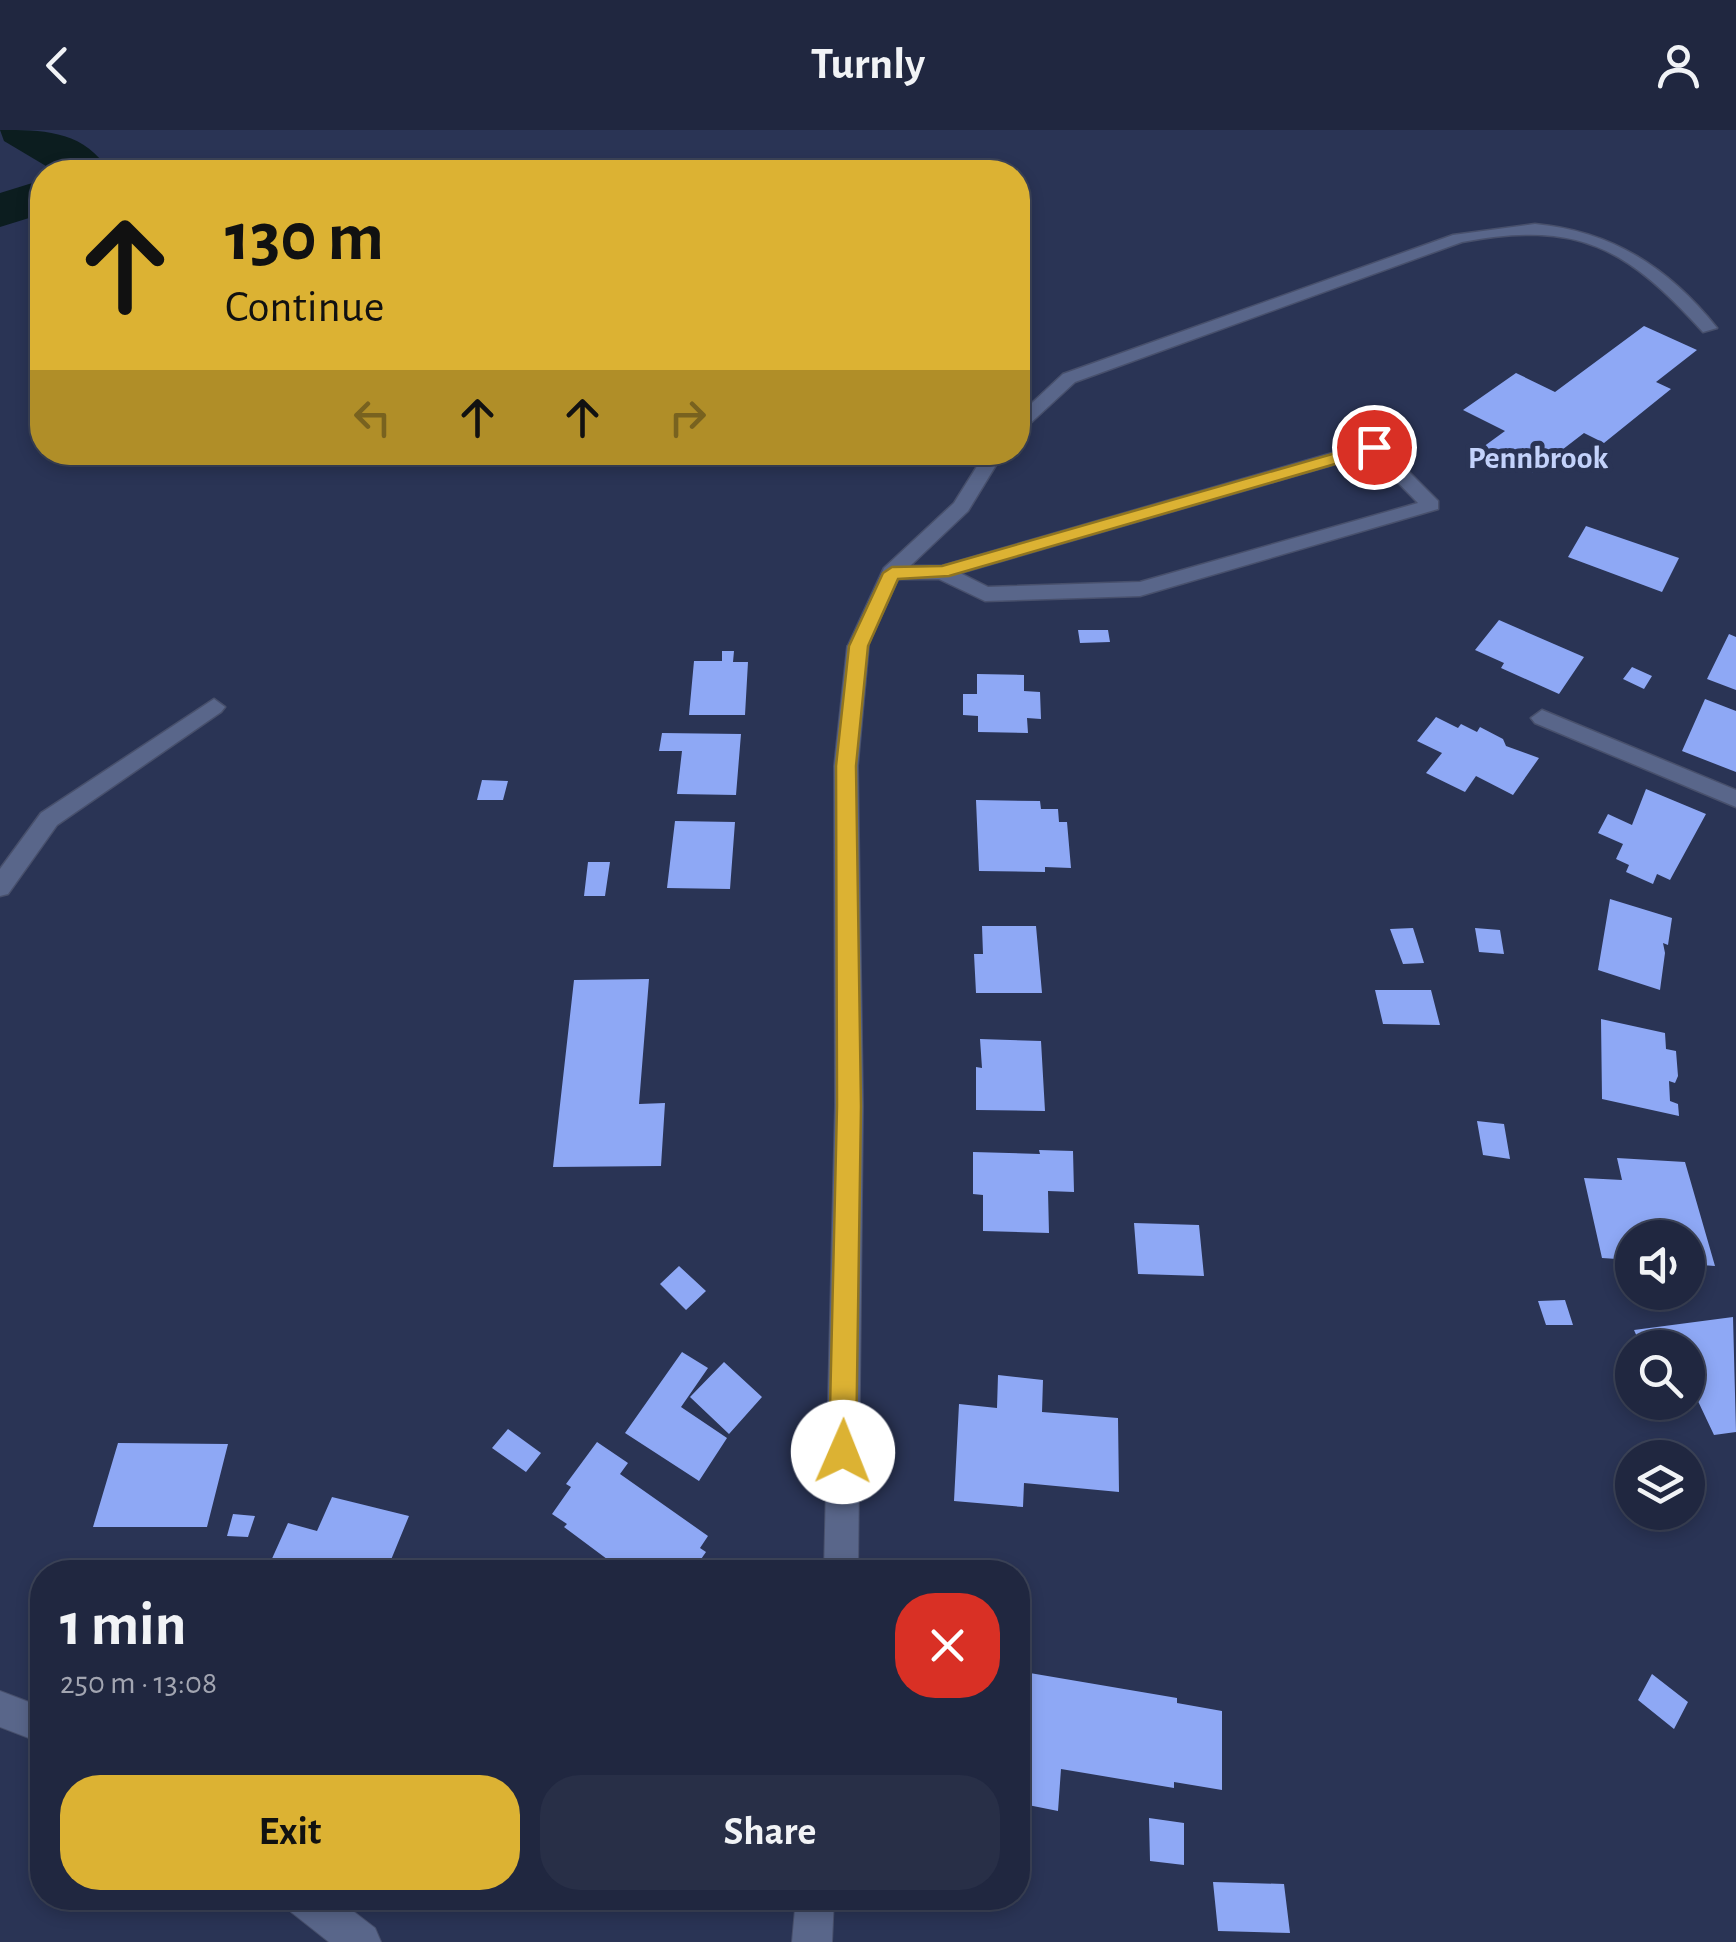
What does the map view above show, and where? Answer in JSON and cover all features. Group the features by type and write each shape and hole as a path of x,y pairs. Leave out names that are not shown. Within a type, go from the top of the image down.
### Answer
{"street":[{"path":"840,1560 849,1106 846,766 858,646"},
{"path":"0,1709 30,1720"},
{"path":"320,1910 361,1942"},
{"path":"812,1942 814,1910"}],"lane":[{"path":"1030,413 1069,378 1154,344 1458,238 1494,229 1557,229 1610,245 1654,270 1709,328"},
{"path":"892,573 942,572 1374,447 1431,504 1140,589 985,594 942,572"},
{"path":"858,646 892,573 961,507 988,465"},
{"path":"0,886 50,819 214,708"},
{"path":"1542,718 1736,799"}],"building":[{"path":"1644,326 1697,350 1656,382 1671,389 1604,443 1584,433 1532,473 1483,447 1505,431 1463,410 1516,373 1555,392"},
{"path":"1586,526 1679,558 1662,592 1568,557"},
{"path":"1499,620 1584,657 1559,694 1501,668 1504,663 1475,650"},
{"path":"1078,630 1108,630 1110,642 1080,643"},
{"path":"1729,634 1736,637 1736,690 1707,679"},
{"path":"722,651 734,651 733,662 748,662 745,715 689,715 694,661 722,661"},
{"path":"1632,667 1652,676 1644,689 1623,679"},
{"path":"977,674 1024,675 1024,691 1040,692 1041,719 1027,718 1028,733 978,732 978,716 963,715 963,694 977,694"},
{"path":"1705,699 1736,711 1736,772 1682,751"},
{"path":"1436,717 1458,728 1461,724 1477,732 1480,727 1503,739 1506,746 1539,758 1513,795 1476,776 1465,792 1426,773 1442,753 1417,741"},
{"path":"662,733 741,734 736,795 677,794 682,751 659,751"},
{"path":"482,780 508,781 503,800 477,800"},
{"path":"1646,789 1706,814 1670,880 1657,874 1653,884 1626,872 1629,865 1616,859 1623,844 1598,833 1608,814 1632,825"},
{"path":"976,800 1040,801 1041,809 1058,809 1059,822 1067,822 1071,868 1045,867 1045,872 979,871"},
{"path":"675,821 735,822 730,889 667,888"},
{"path":"588,862 610,862 605,896 584,896"},
{"path":"1610,899 1672,918 1668,945 1663,943 1660,990 1598,970"},
{"path":"982,926 1036,926 1042,993 976,993 974,954 983,954"},
{"path":"1413,928 1424,963 1403,964 1390,929"},
{"path":"1475,928 1500,930 1504,954 1479,952"},
{"path":"649,979 639,1104 665,1103 661,1166 553,1167 574,980"},
{"path":"1375,990 1431,990 1440,1025 1383,1024"},
{"path":"1601,1019 1665,1033 1666,1049 1676,1051 1678,1076 1675,1083 1669,1081 1670,1101 1678,1104 1679,1116 1602,1099"},
{"path":"980,1039 1041,1041 1045,1111 976,1110 976,1067 982,1068"},
{"path":"1477,1121 1504,1124 1510,1159 1483,1155"},
{"path":"1039,1150 1073,1151 1074,1192 1048,1191 1049,1233 983,1231 983,1195 973,1194 973,1152 1040,1154"},
{"path":"1617,1158 1685,1162 1702,1220 1615,1220 1615,1259 1602,1258 1584,1178 1622,1180"},
{"path":"1134,1223 1199,1225 1204,1276 1138,1274"},
{"path":"1705,1231 1715,1266 1705,1265"},
{"path":"679,1266 706,1291 686,1310 660,1284"},
{"path":"1565,1300 1573,1325 1546,1325 1538,1301"},
{"path":"1733,1317 1736,1432 1714,1435 1705,1416 1705,1330 1634,1330"},
{"path":"682,1352 708,1368 681,1407 727,1438 699,1481 625,1433"},
{"path":"724,1362 762,1397 729,1434 690,1397"},
{"path":"998,1375 1043,1380 1042,1412 1118,1418 1119,1492 1024,1483 1023,1507 954,1501 959,1404 997,1408"},
{"path":"508,1429 541,1453 526,1472 492,1448"},
{"path":"597,1442 628,1463 620,1474 708,1536 700,1548 706,1552 700,1560 608,1560 552,1514 571,1487 566,1484"},
{"path":"118,1443 228,1444 207,1527 93,1527"},
{"path":"332,1497 409,1516 391,1560 271,1560 288,1523 317,1531"},
{"path":"233,1514 255,1516 248,1537 227,1536"},
{"path":"1030,1673 1177,1698 1177,1703 1222,1711 1222,1790 1174,1782 1174,1788 1061,1769 1058,1811 1030,1805"},
{"path":"1652,1674 1688,1702 1674,1729 1638,1700"},
{"path":"1149,1818 1184,1823 1184,1865 1150,1861"},
{"path":"1213,1882 1284,1884 1290,1933 1218,1931"}],"waterway":[{"path":"22,130 71,160"},
{"path":"0,211 30,200"}],"district":[{"name":"Pennbrook","path":"1538,458"}],"route":[{"path":"843,1452 849,1106 846,766 858,646 892,573 942,572 1374,447"}]}
